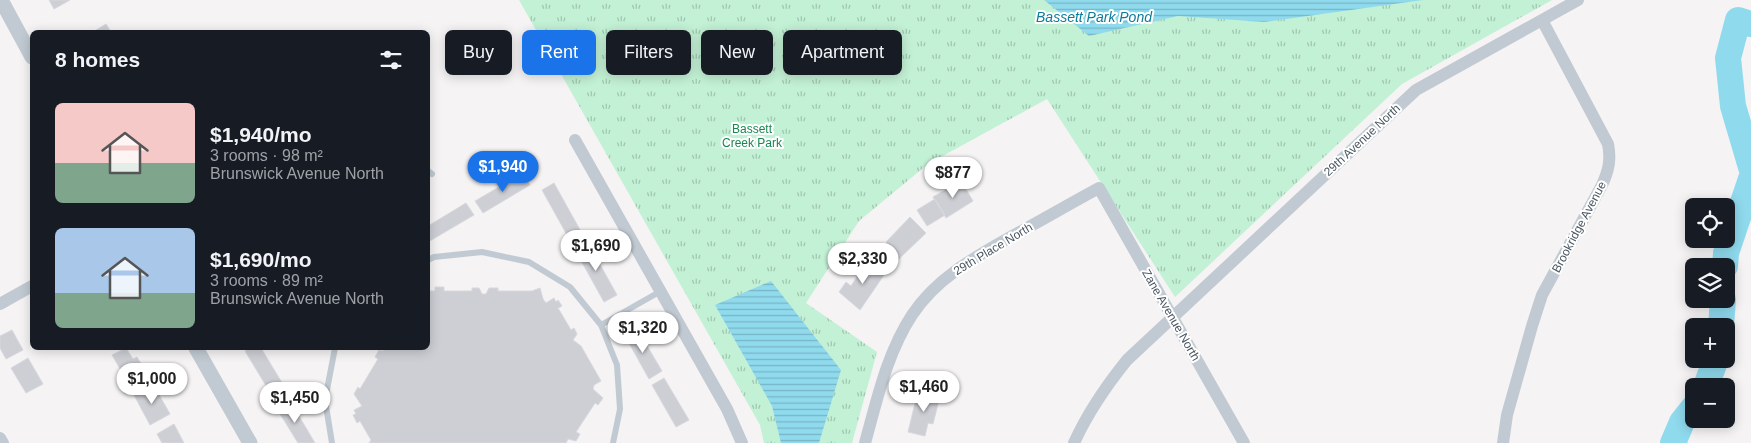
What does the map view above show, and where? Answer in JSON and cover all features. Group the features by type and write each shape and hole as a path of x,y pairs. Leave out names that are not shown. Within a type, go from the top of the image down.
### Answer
{"street":[{"path":"0,0 30,53"},
{"name":"29th Avenue North","path":"1074,443 1104,389 1127,360 1416,90 1578,0"},
{"name":"Brookridge Avenue","path":"1503,443 1507,415 1542,295 1602,185 1608,172 1611,158 1608,144 1542,20"},
{"path":"575,140 661,291 726,409 742,443"},
{"name":"Zane Avenue North","path":"1099,188 1244,443"},
{"name":"29th Place North","path":"865,443 885,372 897,343 912,315 931,291 961,266 1099,188"},
{"path":"0,304 30,287"},
{"path":"197,350 250,443"},
{"path":"0,438 2,443"}],"lane":[{"path":"430,259 482,252 529,262 570,288 601,325 617,365 620,409 613,443"},
{"path":"601,325 661,291"},
{"path":"332,443 325,400 335,350"}],"green space":[{"name":"Bassett Creek Park","path":"519,0 1552,0 1402,84 1175,297 1047,99 928,164 859,221 806,303 877,352 852,443 764,443 760,425 562,75 596,75 596,30 536,30"}],"water":[{"name":"Bassett Park Pond","path":"1044,0 1423,0 1264,22 1178,16 1089,36"},
{"path":"771,281 841,370 819,443 781,443 772,406 715,305"}],"building":[{"path":"49,0 70,0 54,9"},
{"path":"106,24 110,30 96,30"},
{"path":"523,173 530,185 483,213 475,201"},
{"path":"961,181 973,201 946,218 933,197"},
{"path":"554,183 584,237 572,244 542,190"},
{"path":"935,199 945,215 927,226 917,210"},
{"path":"466,203 474,215 430,241 430,225"},
{"path":"910,217 926,233 901,257 886,242"},
{"path":"587,241 617,295 604,302 574,248"},
{"path":"887,243 901,257 891,268 876,254"},
{"path":"868,260 886,272 860,310 839,292 846,282 851,286"},
{"path":"435,287 444,287 444,291 472,291 472,288 479,288 482,294 486,294 489,288 498,288 498,291 532,291 540,288 546,303 554,298 556,302 558,300 562,306 558,308 571,330 574,328 577,334 573,340 581,346 601,381 594,385 593,389 603,398 598,405 595,403 576,432 580,434 576,441 568,439 566,443 369,443 371,440 360,421 357,423 353,415 356,414 354,410 362,406 354,394 358,387 360,389 378,359 375,357 379,350 430,350 430,291 435,291"},
{"path":"637,329 662,371 649,379 625,336"},
{"path":"12,330 23,350 6,359 0,348 0,336"},
{"path":"122,350 127,350 133,359 137,357 153,378 125,394 119,383 126,379 112,355"},
{"path":"262,350 290,396 277,404 245,351"},
{"path":"28,358 43,384 26,393 11,368"},
{"path":"664,378 689,420 676,427 652,385"},
{"path":"153,384 170,414 150,425 134,395"},
{"path":"918,391 940,396 933,424 928,423 925,436 908,432"},
{"path":"290,401 315,443 298,443 277,409"},
{"path":"174,424 184,443 162,443 157,434"}],"waterway":[{"path":"1751,24 1738,20 1728,58 1733,106 1751,167"},
{"path":"1726,258 1751,179"},
{"path":"1722,308 1722,318"},
{"path":"1709,378 1713,368"},
{"path":"1673,443 1685,418"}]}
